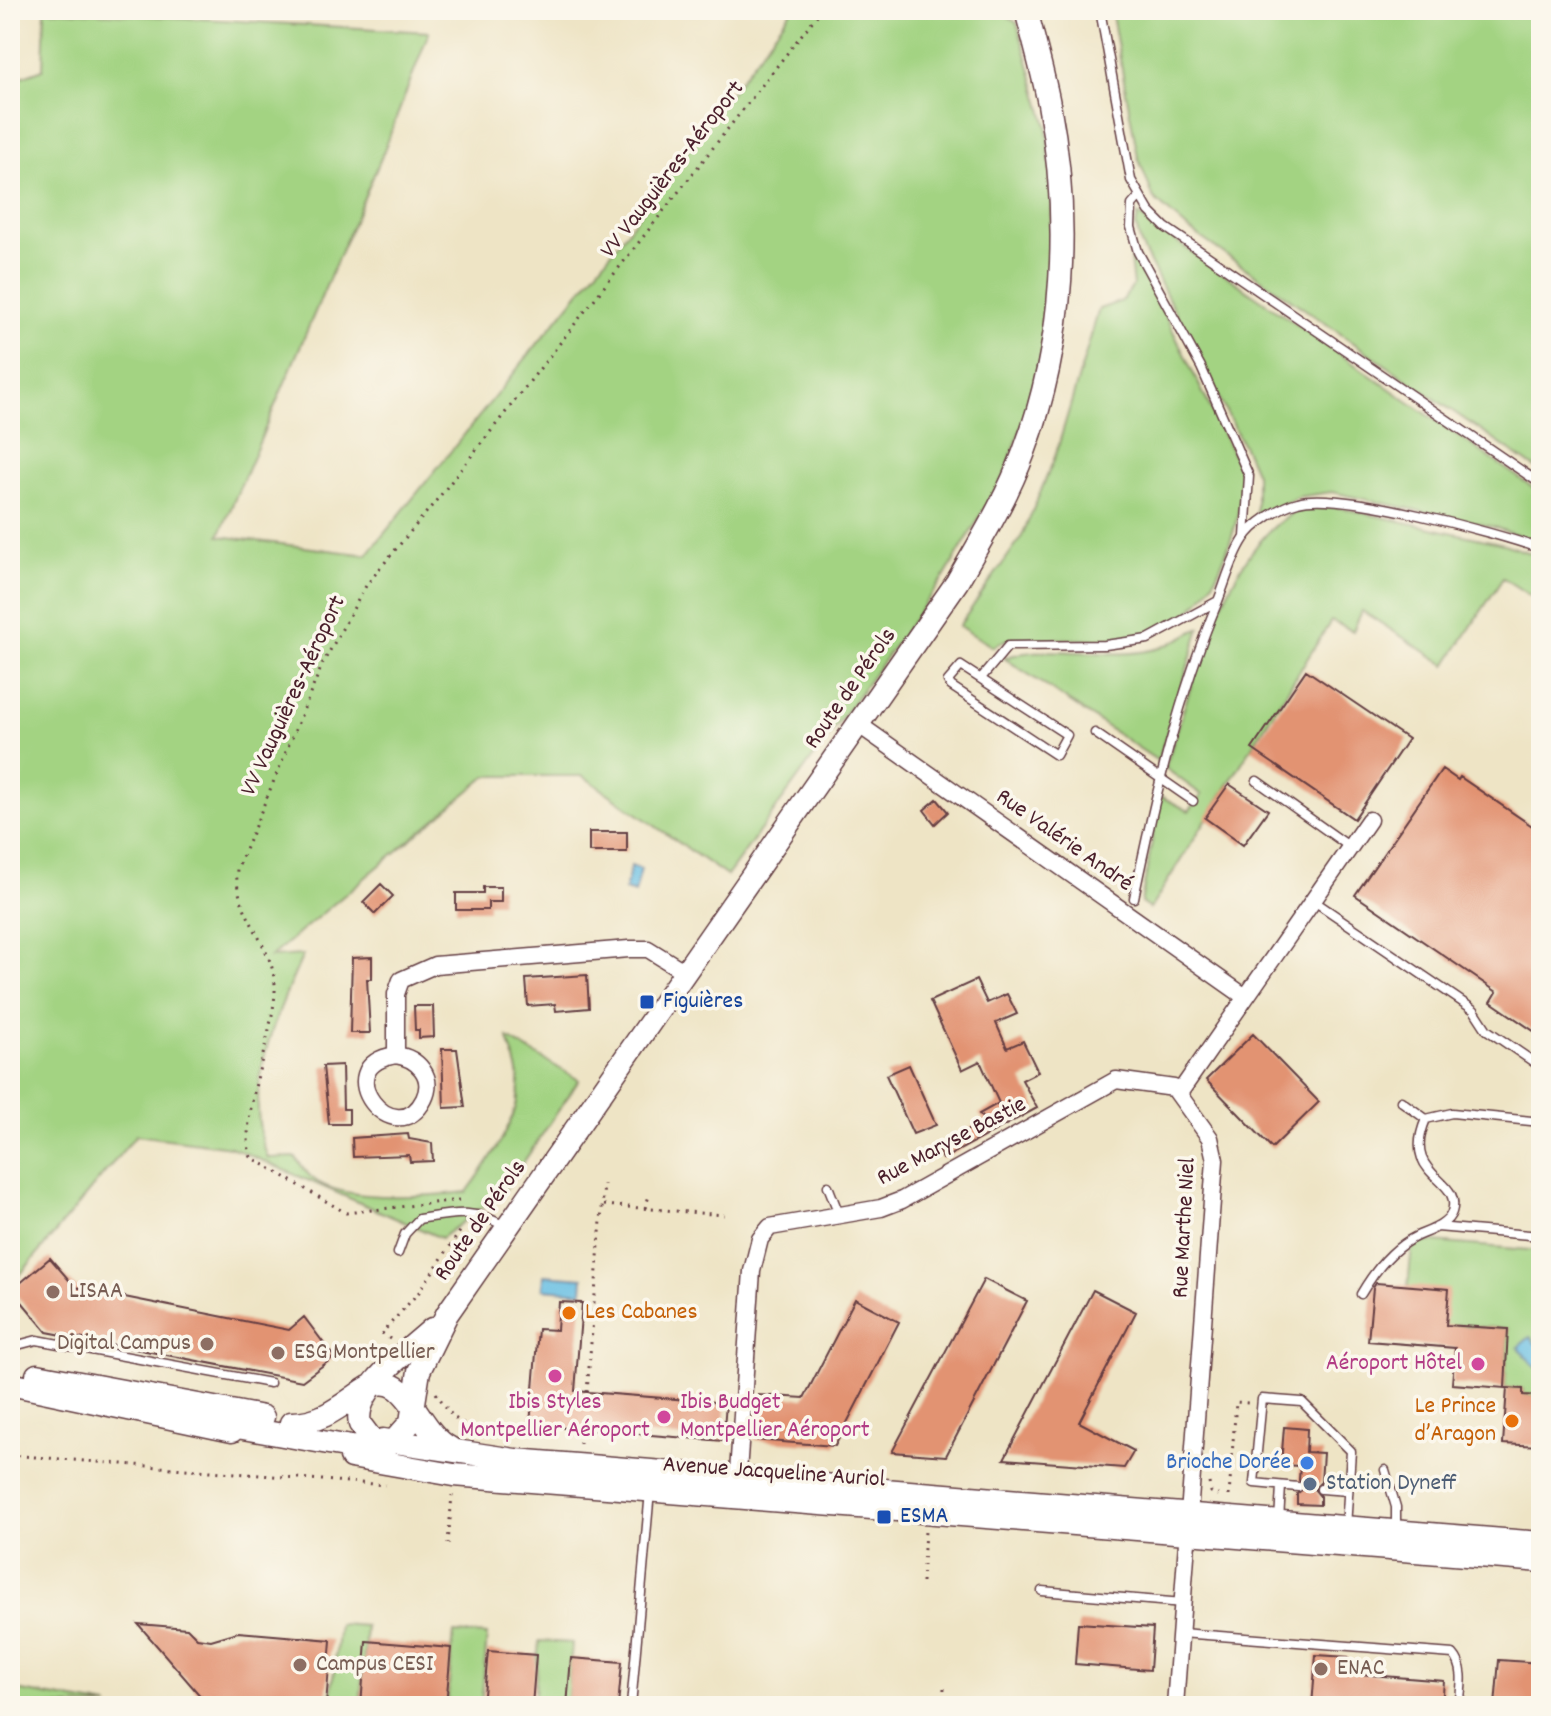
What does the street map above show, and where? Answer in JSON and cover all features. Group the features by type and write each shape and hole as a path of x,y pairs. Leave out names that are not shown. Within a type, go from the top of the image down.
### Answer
{"main road":[{"name":"Route de Pérols","path":"413,1409 419,1371 447,1314 957,582 989,526 1024,452 1056,328 1062,252 1060,187 1049,104 1026,10"},
{"name":"Route de Pérols","path":"291,1423 317,1421 370,1386 447,1314"},
{"name":"Avenue Jacqueline Auriol","path":"10,1370 291,1423 380,1445 515,1460 585,1461 737,1487 1188,1523 1541,1561"},
{"name":"Avenue Jacqueline Auriol","path":"10,1384 407,1469 650,1490 737,1487"},
{"path":"407,1469 360,1424 358,1408 370,1386 383,1384 398,1387 432,1437 459,1452"},
{"path":"220,1428 237,1427 351,1447 380,1445 408,1428 413,1409"},
{"name":"Avenue Jacqueline Auriol","path":"1188,1523 1279,1521 1541,1543"}],"street":[{"name":"Rue Valérie André","path":"858,724 1244,996"},
{"path":"1180,1092 1369,820"},
{"path":"396,1055 396,994 401,980 435,965 648,949 685,972"},
{"name":"Rue Maryse Bastie","path":"737,1487 752,1271 760,1239 770,1227 780,1222 839,1214 902,1200 1116,1080 1152,1083 1180,1092"},
{"name":"Rue Marthe Niel","path":"1175,1706 1215,1160 1210,1138 1180,1092"}],"lane":[{"path":"1100,10 1131,180 1139,197 1165,227 1541,484"},
{"path":"1134,898 1159,776 1201,641 1245,537 1249,476 1201,367 1138,252 1131,227 1132,205 1139,197"},
{"path":"1245,537 1270,517 1299,501 1337,499 1494,531 1541,549"},
{"path":"982,677 1008,646 1105,645 1148,639 1218,601"},
{"path":"961,666 982,677 1067,735 1056,755 948,681 961,666"},
{"path":"1095,733 1193,801"},
{"path":"1257,781 1350,847"},
{"path":"1314,901 1474,1010 1487,1030 1541,1067"},
{"path":"1401,1101 1426,1119 1452,1113 1541,1122"},
{"path":"1361,1294 1374,1272 1403,1243 1447,1220 1453,1201 1448,1188 1430,1173 1418,1154 1417,1139 1426,1119"},
{"path":"828,1186 839,1214"},
{"path":"398,1253 405,1234 419,1219 481,1213 507,1229"},
{"path":"1436,1227 1541,1236"},
{"path":"10,1347 37,1340 270,1383"},
{"path":"1298,1487 1254,1483 1262,1399 1302,1402 1351,1451 1346,1528"},
{"path":"1385,1470 1396,1507 1396,1531"},
{"path":"1279,1521 1281,1486"},
{"path":"1321,1489 1348,1491"},
{"path":"631,1706 650,1490"},
{"path":"1042,1591 1183,1603"},
{"path":"1181,1633 1453,1654 1460,1661 1462,1676 1459,1706"}],"path":[{"name":"VV Vauguières-Aéroport","path":"461,1214 459,1197 346,1213 251,1157 251,1125 275,984 239,896 237,869 323,663 367,584 507,411 821,10"},
{"path":"587,1392 604,1184"},
{"path":"644,1209 649,1196"},
{"path":"603,1205 724,1215"},
{"path":"1209,1483 1216,1495 1229,1496 1236,1402 1262,1404"},
{"path":"581,1429 585,1461"},
{"path":"10,1455 365,1483"},
{"path":"448,1544 452,1490"},
{"path":"922,1582 926,1527"},
{"path":"943,1706 944,1688"}],"green space":[{"path":"45,10 429,32 381,158 219,536 367,555 611,253 792,10 999,10 1017,23 1047,126 1052,198 1050,298 1042,353 1026,414 1005,474 945,576 727,876 583,776 487,776 270,957 303,955 282,1003 265,1055 258,1107 260,1133 268,1158 295,1157 311,1177 325,1186 364,1195 386,1196 467,1192 502,1140 515,1110 519,1076 508,1038 579,1080 504,1191 441,1238 231,1147 136,1135 10,1287 10,81 43,69"},
{"path":"1111,10 1541,10 1541,472 1187,228 1154,199 1138,157"},
{"path":"1138,215 1541,493 1541,544 1494,527 1332,492 1297,497 1256,519 1256,474 1141,245 1136,226"},
{"path":"1137,257 1240,469 1239,509 1229,545 1204,596 1186,615 1166,628 1120,639 1015,638 993,647 959,626 1022,536 1055,457 1099,309 1122,301 1133,286 1130,259"},
{"path":"1306,507 1336,507 1504,544 1541,557 1541,603 1503,578 1446,665 1362,611 1353,631 1331,621 1150,909 1141,903 1160,796 1189,811 1202,795 1165,768 1215,620 1253,549 1278,523"},
{"path":"1200,628 1158,761 1004,658 1042,651 1141,652 1165,646"},
{"path":"1421,1241 1541,1251 1541,1396 1523,1395 1523,1389 1505,1388 1508,1329 1457,1325 1456,1337 1408,1286 1412,1246"},
{"path":"339,1624 366,1626 360,1706 330,1706"},
{"path":"454,1633 487,1635 481,1706 447,1706"},
{"path":"539,1641 572,1643 567,1706 534,1706"},
{"path":"10,1689 109,1706 10,1706"}],"water":[{"path":"631,866 641,869 635,893 625,890"},
{"path":"544,1275 583,1278 582,1292 543,1289"},
{"path":"1530,1337 1541,1350 1541,1364 1536,1368 1518,1347"}],"building":[{"path":"1306,670 1408,739 1354,819 1252,749"},
{"path":"1442,769 1458,780 1460,777 1541,832 1541,1036 1491,1002 1497,992 1355,895"},
{"path":"1229,784 1268,810 1243,845 1205,818"},
{"path":"937,799 948,812 935,824 924,810"},
{"path":"589,832 627,832 627,852 589,852"},
{"path":"381,884 393,896 375,914 363,902"},
{"path":"483,887 501,887 501,902 488,902 488,910 456,910 456,893 483,893"},
{"path":"372,957 372,979 367,979 370,1033 350,1033 352,958"},
{"path":"587,975 589,1008 556,1011 555,1004 528,1006 526,979"},
{"path":"976,980 987,1003 1007,994 1017,1014 996,1023 1007,1048 1023,1041 1038,1072 1022,1080 1037,1108 943,1159 937,1149 984,1120 979,1114 999,1103 980,1061 962,1070 930,1001"},
{"path":"414,1006 433,1006 434,1037 419,1038 419,1030 415,1030"},
{"path":"1253,1034 1319,1102 1272,1148 1206,1080"},
{"path":"442,1049 457,1049 465,1107 444,1108"},
{"path":"342,1065 343,1109 349,1109 349,1124 329,1124 323,1066"},
{"path":"909,1065 936,1125 913,1134 886,1075"},
{"path":"408,1134 409,1139 432,1143 433,1161 410,1162 409,1155 353,1157 352,1138"},
{"path":"50,1258 75,1287 289,1330 304,1317 334,1357 302,1381 47,1332 12,1290"},
{"path":"984,1279 1027,1301 946,1456 892,1452"},
{"path":"1376,1283 1449,1289 1446,1325 1508,1329 1505,1388 1452,1384 1455,1348 1368,1341"},
{"path":"1093,1290 1136,1312 1079,1422 1134,1451 1124,1468 1004,1459"},
{"path":"855,1299 899,1322 835,1446 755,1440 758,1395 804,1398"},
{"path":"559,1302 582,1303 575,1391 726,1403 723,1441 530,1425 538,1329 557,1330"},
{"path":"1507,1388 1523,1389 1523,1395 1541,1396 1541,1446 1503,1444"},
{"path":"1284,1427 1307,1429 1306,1452 1323,1453 1321,1482 1314,1489 1320,1496 1320,1505 1297,1504 1297,1494 1305,1487 1299,1480 1300,1466 1281,1465"},
{"path":"1078,1623 1153,1628 1150,1670 1075,1664"},
{"name":"Campus CESI","path":"138,1624 187,1628 197,1638 211,1640 238,1632 331,1640 326,1706 209,1706"},
{"path":"366,1641 451,1648 446,1706 361,1706"},
{"path":"488,1651 536,1655 532,1706 483,1706"},
{"path":"1316,1655 1348,1657 1347,1673 1444,1681 1442,1706 1312,1706"},
{"path":"571,1658 622,1662 618,1706 567,1706"},
{"path":"1499,1660 1541,1663 1541,1706 1495,1706"}],"place":[{"name":"Figuières","path":"647,1002"},
{"name":"LISAA","path":"53,1292"},
{"name":"Les Cabanes","path":"569,1313"},
{"name":"Digital Campus","path":"207,1344"},
{"name":"ESG Montpellier","path":"278,1353"},
{"name":"Aéroport Hôtel","path":"1478,1364"},
{"name":"Ibis Styles Montpellier Aéroport","path":"555,1376"},
{"name":"Ibis Budget Montpellier Aéroport","path":"664,1417"},
{"name":"Le Prince d’Aragon","path":"1512,1421"},
{"name":"Brioche Dorée","path":"1307,1463"},
{"name":"Station Dyneff","path":"1310,1484"},
{"name":"ESMA","path":"884,1517"},
{"name":"Campus CESI","path":"300,1665"},
{"name":"ENAC","path":"1321,1669"}]}
